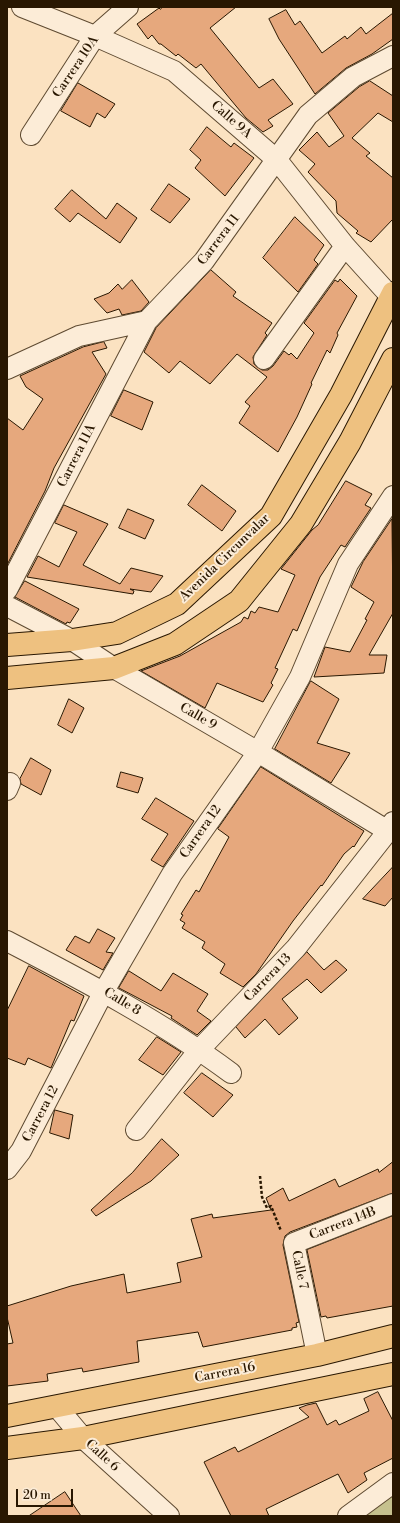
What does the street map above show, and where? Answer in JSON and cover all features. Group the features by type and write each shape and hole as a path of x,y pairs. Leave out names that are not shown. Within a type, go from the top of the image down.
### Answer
{"main road":[{"name":"Avenida Circunvalar","path":"7,645 72,640 117,633 177,604 271,516 341,395 392,295"},
{"path":"7,678 114,668 175,644 239,601 301,524 350,442 393,359"},
{"name":"Carrera 16","path":"7,1416 317,1355 393,1336"},
{"path":"7,1448 83,1438 393,1374"}],"street":[{"name":"Calle 9A","path":"22,7 95,36 174,71 277,160 345,246 392,295"},
{"name":"Carrera 10A","path":"31,135 95,36 128,7"},
{"name":"Carrera 11","path":"147,321 204,261 308,115 353,77 393,56"},
{"path":"264,359 345,246"},
{"path":"7,369 79,336 147,321"},
{"name":"Carrera 11A","path":"7,590 147,321"},
{"name":"Carrera 12","path":"7,1169 21,1151 104,991 172,874 258,752 300,677 348,564 393,496"},
{"name":"Calle 9","path":"7,606 72,640 114,668 258,752 390,826"},
{"name":"Carrera 13","path":"136,1130 199,1050 296,948 390,826"},
{"name":"Calle 8","path":"7,941 104,991 199,1050 231,1073"},
{"name":"Carrera 14B","path":"294,1243 393,1204"},
{"name":"Calle 7","path":"294,1243 317,1355"},
{"name":"Calle 6","path":"57,1407 83,1438 169,1516"},
{"path":"348,1516 393,1483"}],"path":[{"name":"Calle 7","path":"260,1176 262,1197 267,1208 271,1206 284,1238 294,1243"}],"shaded area":[{"path":"393,1494 393,1516 363,1516"}],"building":[{"path":"163,7 236,7 210,28 259,88 273,79 293,104 268,120 273,126 263,132 246,118 201,64 196,68 178,54 176,56 159,44 152,35 148,39 137,24 159,8 160,9"},
{"path":"286,10 295,25 300,21 322,53 345,36 347,39 361,27 366,34 393,13 393,39 372,54 346,68 315,94 279,39 269,19"},
{"path":"370,81 393,96 393,122 378,113 352,138 370,153 366,156 393,178 393,219 371,242 356,233 358,231 337,213 336,201 308,172 315,164 299,150 317,132 329,147 344,136 328,113 359,87"},
{"path":"78,83 115,104 105,118 97,113 90,127 61,111"},
{"path":"207,127 231,147 234,143 254,158 225,196 195,168 201,160 190,150"},
{"path":"169,184 190,199 170,223 151,210"},
{"path":"72,190 106,219 117,203 137,218 120,243 78,213 70,222 55,209"},
{"path":"295,217 324,245 314,260 318,264 298,292 263,258"},
{"path":"211,270 236,292 233,296 272,323 265,333 267,335 253,357 254,364 262,370 268,370 273,366 284,351 289,355 291,353 297,359 314,333 304,323 335,280 338,282 340,279 357,296 337,333 338,335 330,353 327,350 297,417 278,452 239,423 250,406 245,402 267,377 237,354 210,384 180,361 169,373 144,352 156,328"},
{"path":"132,280 149,302 141,311 122,315 119,309 107,313 94,299 109,293 118,284 122,289"},
{"path":"104,342 107,348 92,352 106,374 54,468 45,491 7,565 7,418 23,430 43,399 26,387 20,376 83,347"},
{"path":"124,390 153,402 142,430 111,416"},
{"path":"346,481 372,494 365,505 371,508 345,547 341,545 320,577 297,631 293,629 275,668 278,669 271,683 273,685 263,702 217,683 205,708 141,671 180,656 241,622 244,617 248,619 251,611 255,613 259,607 278,612 295,575 281,569 312,530 318,525"},
{"path":"202,485 236,511 222,531 188,505"},
{"path":"64,505 108,524 83,565 120,584 131,568 163,576 151,592 130,589 134,591 133,594 27,577 38,556 59,567 77,532 55,523"},
{"path":"128,509 154,520 145,539 119,528"},
{"path":"392,519 393,613 369,655 387,655 384,673 314,677 325,647 350,652 367,620 365,619 374,602 351,587 363,562"},
{"path":"25,581 79,609 70,623 67,622 66,624 15,597"},
{"path":"311,681 339,699 317,743 350,753 331,783 275,749"},
{"path":"69,699 84,708 72,733 58,725"},
{"path":"31,758 51,770 41,795 21,784 20,779"},
{"path":"261,767 364,831 354,847 353,846 344,854 322,886 321,885 293,921 256,974 243,987 220,973 225,964 202,948 205,942 182,928 185,923 180,920 183,915 181,914 196,890 199,892 229,837 218,829"},
{"path":"121,772 143,778 138,793 117,787"},
{"path":"156,798 194,821 163,867 151,860 168,834 142,819"},
{"path":"393,867 393,897 385,906 363,899"},
{"path":"98,929 115,938 106,952 113,953 103,970 66,950 75,936 89,943"},
{"path":"307,952 324,970 336,960 347,970 321,993 307,979 282,999 298,1018 279,1035 265,1019 245,1038 236,1027"},
{"path":"29,966 84,996 74,1021 71,1020 51,1068 28,1058 25,1065 7,1058 7,1011"},
{"path":"129,971 161,991 173,973 208,994 197,1011 211,1021 197,1035 171,1018 172,1016 119,988"},
{"path":"157,1037 181,1052 163,1075 139,1060"},
{"path":"202,1073 233,1095 213,1117 184,1093"},
{"path":"55,1110 73,1115 69,1139 50,1133"},
{"path":"162,1139 179,1155 151,1181 96,1216 91,1210 132,1173"},
{"path":"393,1162 393,1193 290,1232 285,1236 283,1245 299,1322 296,1323 297,1327 292,1328 292,1330 203,1347 198,1332 137,1341 139,1362 83,1372 82,1368 47,1374 48,1381 7,1386 7,1344 13,1343 7,1317 7,1306 71,1286 124,1274 127,1293 181,1282 177,1263 202,1257 191,1219 212,1214 213,1218 271,1210 266,1198 283,1188 289,1201 335,1179 339,1187 378,1169 379,1172"},
{"path":"393,1216 393,1306 327,1318 326,1316 321,1317 307,1250"},
{"path":"378,1392 393,1421 393,1458 364,1473 367,1480 348,1493 338,1474 266,1509 269,1516 231,1516 204,1462 235,1447 238,1452 309,1417 299,1408 307,1405 316,1403 327,1425 336,1420 339,1425 369,1411 364,1399"},
{"path":"65,1492 81,1516 29,1516"}]}
